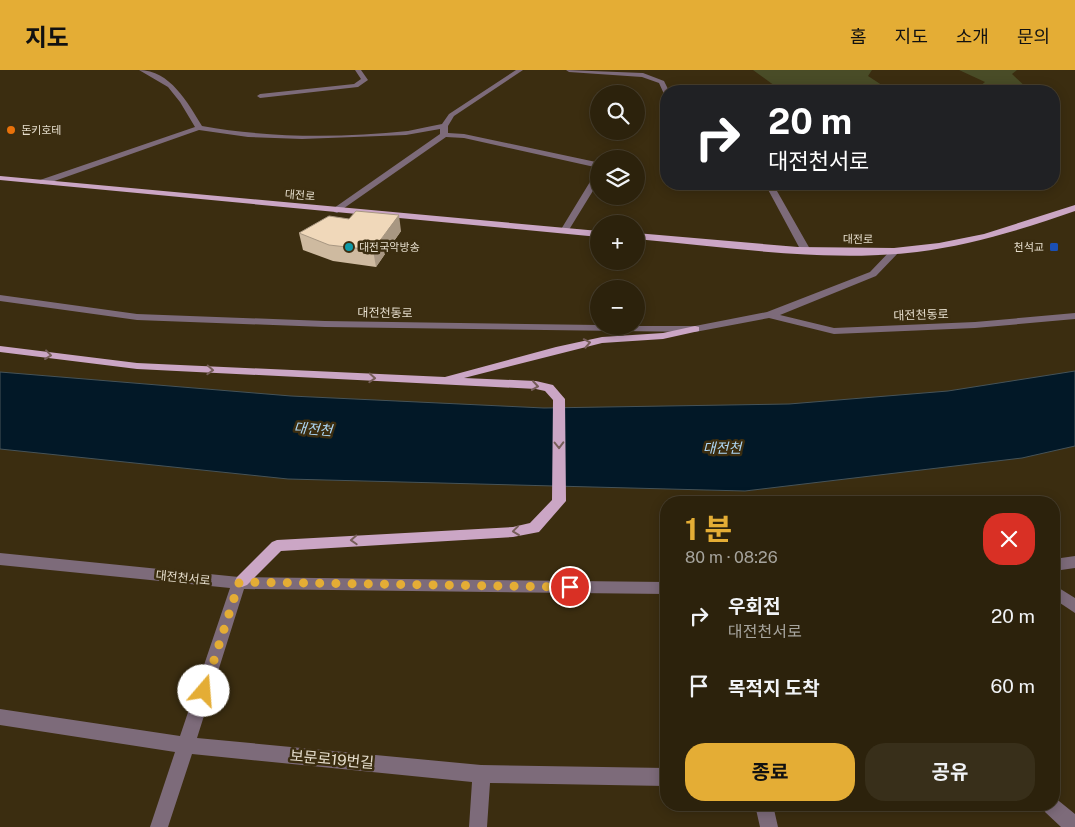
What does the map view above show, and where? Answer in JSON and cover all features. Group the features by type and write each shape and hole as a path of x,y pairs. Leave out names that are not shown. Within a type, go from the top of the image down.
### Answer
{"main road":[{"name":"대전로","path":"0,178 590,233"},
{"name":"대전로","path":"645,237 805,249 895,251 986,235 1042,220 1075,208"},
{"path":"438,381 489,366 577,345 602,340 663,336 695,329"},
{"path":"0,349 137,366 536,385 549,388 559,399 560,501 534,528 513,532 277,546 241,582"}],"street":[{"path":"142,70 161,77 176,91 199,128"},
{"path":"260,96 356,86 365,80 358,70"},
{"path":"444,135 444,126 451,115 520,70"},
{"path":"569,70 643,75 662,82 663,85"},
{"path":"43,182 199,128 218,133 293,136 409,133 444,126"},
{"path":"337,210 444,135 464,136 590,163"},
{"path":"564,231 590,189"},
{"path":"771,190 805,249"},
{"name":"대전천동로","path":"0,298 137,317 325,324 695,329 769,315 873,274 895,251"},
{"name":"대전천동로","path":"769,315 834,331 975,325 1075,316"},
{"name":"대전천서로","path":"0,559 241,582 660,588"},
{"path":"1060,564 1075,562"},
{"path":"159,827 241,582"},
{"path":"1060,596 1075,607"},
{"name":"보문로19번길","path":"0,717 186,746 481,774 660,776"},
{"path":"478,827 481,774"},
{"path":"765,811 769,827"},
{"path":"1058,811 1075,827"}],"green space":[{"path":"753,70 872,70 868,76 882,85 774,85"},
{"path":"959,70 1017,70 1012,74 1024,85 981,85 985,82"}],"water":[{"name":"대전천","path":"1075,371 1075,446 1022,458 745,491 288,479 0,449 0,372 291,396 544,408 789,404 948,391"}],"building":[{"path":"356,211 399,215 373,250 329,245 299,233 329,216 349,219"}],"place":[{"name":"돈키호테","path":"11,130"},
{"name":"대전국악방송","path":"349,247"},
{"name":"천석교","path":"1054,247"}],"route":[{"path":"204,691 239,583 242,582 570,587"}]}
